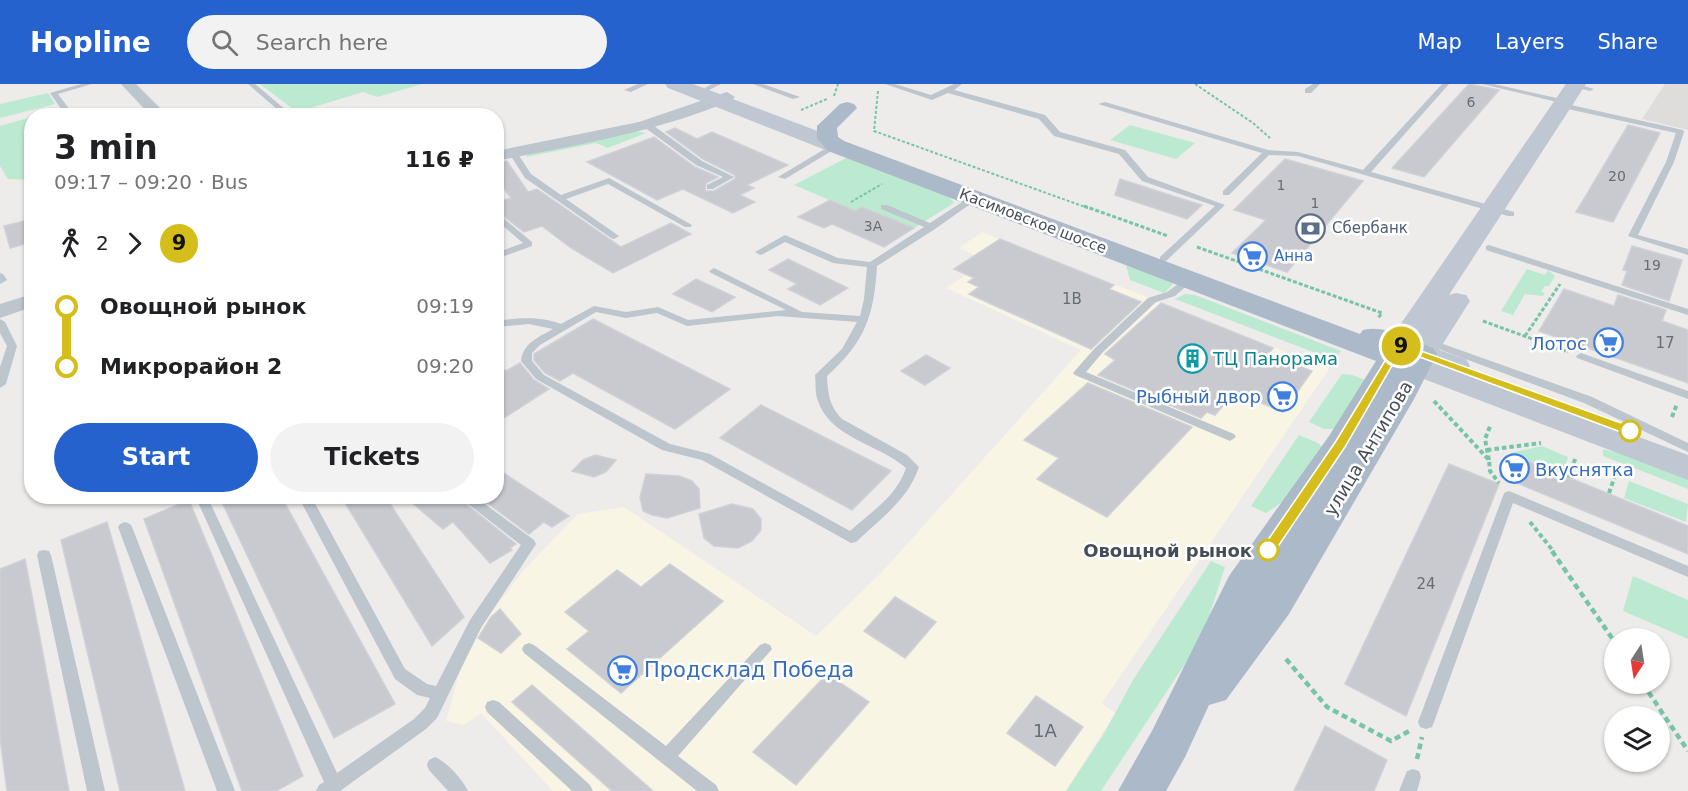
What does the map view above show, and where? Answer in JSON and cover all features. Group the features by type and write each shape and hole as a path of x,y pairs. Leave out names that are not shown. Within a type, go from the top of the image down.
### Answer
{"main road":[{"path":"675,84 713,91 787,123 839,141 844,104"},
{"name":"улица Антипова","path":"1141,791 1169,743 1275,603 1412,353 1576,94"},
{"path":"787,123 813,123 844,104"},
{"name":"Касимовское шоссе","path":"839,141 1188,280 1412,353"},
{"name":"Касимовское шоссе","path":"977,195 1163,259 1412,353"},
{"name":"улица Антипова","path":"1412,353 1489,248 1501,211"},
{"path":"1412,353 1688,450"},
{"path":"1412,353 1688,468"}],"street":[{"path":"129,84 152,108"},
{"path":"505,154 646,125 702,109 713,91"},
{"path":"0,310 24,302"}],"lane":[{"path":"65,108 54,93 89,84"},
{"path":"251,84 280,108"},
{"path":"627,90 645,84"},
{"path":"756,84 796,97"},
{"path":"888,84 932,98 959,84"},
{"path":"1308,91 1317,84"},
{"path":"1365,173 1446,84"},
{"path":"1485,84 1576,94 1680,132 1670,162 1633,236 1688,252"},
{"path":"946,90 1042,117 1057,134 1122,152 1145,179 1221,205 1163,259"},
{"path":"1102,105 1267,152 1298,154 1501,211"},
{"path":"646,125 699,163 730,177 710,187"},
{"path":"782,177 839,141"},
{"path":"1226,193 1267,152"},
{"path":"505,154 528,176 614,236"},
{"path":"560,198 609,181 688,225"},
{"path":"760,252 785,238 836,261 872,265 977,195"},
{"path":"884,207 932,227"},
{"path":"504,222 530,244 504,253"},
{"path":"1489,248 1688,312"},
{"path":"866,319 778,313 687,323 658,310 626,315 594,309 536,342 527,352 526,361 540,377 666,447 706,457 851,538 905,486 910,480 914,467 904,457 860,436 838,422 823,400 821,375 834,365 856,340 866,319 871,297 872,265"},
{"path":"714,271 801,314"},
{"path":"0,276 2,280 0,281"},
{"path":"1188,280 1171,294 1152,300 1099,350 1079,373 1230,437"},
{"path":"504,323 546,321 561,328"},
{"path":"0,322 12,346 0,384"},
{"path":"1581,356 1688,395"},
{"path":"1426,722 1509,496 1688,572"},
{"path":"205,504 329,788 420,724 431,713 475,624 529,544 475,504"},
{"path":"308,504 400,674 423,690 441,694"},
{"path":"125,527 226,791"},
{"path":"44,555 96,791"},
{"path":"529,649 710,791"},
{"path":"667,757 765,649"},
{"path":"493,707 584,791"},
{"path":"435,765 459,791"}],"path":[{"path":"879,84 874,131 1382,313"},
{"path":"1195,84 1253,123 1283,153"},
{"path":"812,106 835,95 844,104"},
{"path":"851,202 884,183"},
{"path":"1525,336 1567,273"},
{"path":"1483,321 1581,356"},
{"path":"1434,401 1489,460"},
{"path":"1491,423 1485,439 1490,471 1561,562 1605,628"},
{"path":"1487,450 1541,443"},
{"path":"1569,477 1576,457"},
{"path":"1609,493 1616,473"},
{"path":"1286,659 1327,707 1391,741 1426,722"},
{"path":"1650,694 1688,751"},
{"path":"1411,784 1426,722"}],"shaded area":[{"path":"1665,84 1688,84 1688,130 1642,119"},
{"path":"982,232 1329,369 1102,703 1115,713 1066,791 553,791 481,713 464,725 446,721 463,659 479,630 522,572 578,514 624,507 816,636 882,572 1081,350 946,288 987,261 959,248"}],"green space":[{"path":"260,84 422,84 377,97 363,92 310,108 292,108"},
{"path":"48,93 55,104 39,108 24,108 24,112 0,118 0,104"},
{"path":"24,119 24,180 8,179 0,166 0,126"},
{"path":"1130,125 1195,143 1176,159 1110,140"},
{"path":"634,131 646,133 608,148 596,143 526,157 528,154"},
{"path":"848,157 948,195 954,203 914,228 863,207 855,211 794,185"},
{"path":"1126,265 1172,281 1173,284 1164,293 1130,280"},
{"path":"1527,269 1545,275 1548,270 1555,276 1549,286 1545,286 1541,292 1545,293 1543,296 1525,294 1513,315 1501,311"},
{"path":"1185,294 1195,295 1341,351 1334,360 1175,299"},
{"path":"1342,374 1366,380 1335,429 1324,429 1309,422"},
{"path":"1299,435 1322,447 1294,494 1266,513 1251,506"},
{"path":"1542,446 1568,457 1563,474 1511,453"},
{"path":"1603,449 1653,463 1688,477 1688,489 1603,456"},
{"path":"1629,481 1688,504 1686,522 1624,498"},
{"path":"1211,561 1225,567 1202,638 1101,791 1066,791 1105,732 1133,680"},
{"path":"1633,576 1688,600 1688,639 1670,631 1670,628 1662,628 1623,611"}],"building":[{"path":"1469,84 1499,90 1424,177 1392,168"},
{"path":"1628,125 1660,133 1613,222 1576,212"},
{"path":"675,128 697,139 712,132 788,165 747,185 754,188 740,195 755,202 733,213 683,189 657,200 587,162 654,137 695,167 718,177 706,183 705,191 714,191 735,179 735,175 703,159 666,132"},
{"path":"1285,159 1363,181 1287,272 1232,253 1266,220 1234,210"},
{"path":"507,161 528,192 537,189 621,247 671,223 691,234 613,273 571,248 542,226 524,232 504,216 504,200 511,198 504,188 504,162"},
{"path":"1120,179 1202,205 1187,219 1115,195"},
{"path":"830,200 855,211 862,207 914,228 884,247 832,224 824,228 798,217"},
{"path":"24,221 24,244 10,248 4,226"},
{"path":"1000,239 1114,285 1109,289 1141,302 1091,349 969,294 979,287 968,282 974,278 954,269"},
{"path":"1632,246 1682,260 1669,301 1622,285 1627,271 1623,270"},
{"path":"788,259 848,288 820,305 788,289 797,284 769,270"},
{"path":"696,279 735,297 712,312 673,294"},
{"name":"Лотос","path":"1564,289 1614,306 1618,295 1666,310 1662,321 1688,330 1688,383 1539,331"},
{"name":"ТЦ Панорама","path":"1161,303 1273,348 1268,354 1312,371 1283,412 1235,392 1215,415 1207,412 1201,418 1098,375 1115,360 1105,354"},
{"path":"593,319 730,389 675,429 573,373 560,381 545,373 534,360 534,354"},
{"path":"926,355 950,368 925,385 901,371"},
{"path":"520,363 534,380 549,389 504,418 504,370 506,371"},
{"path":"1088,383 1192,427 1107,517 1037,479 1059,458 1024,440"},
{"path":"761,405 891,471 852,510 720,438"},
{"path":"1511,454 1688,526 1688,554 1500,476"},
{"path":"595,455 616,460 606,472 594,477 572,471 583,460"},
{"path":"1449,464 1499,484 1406,716 1345,684"},
{"path":"504,473 569,516 552,527 544,522 529,534 489,504 504,504"},
{"path":"646,474 679,476 692,481 699,489 700,508 667,518 643,511 640,497"},
{"path":"180,504 191,504 303,776 276,791 242,791 144,519"},
{"path":"223,504 285,504 395,704 334,738"},
{"path":"346,504 390,504 464,617 432,646"},
{"path":"413,504 466,504 516,544 510,548 512,550 490,563 453,522 443,529"},
{"path":"732,504 753,509 761,519 761,530 752,541 738,548 714,546 704,538 699,514"},
{"path":"107,522 185,791 120,791 61,540"},
{"path":"25,559 69,791 7,791 0,738 0,569"},
{"path":"670,564 723,601 621,693 567,649 589,631 565,612 617,570 641,587"},
{"path":"895,597 936,622 905,658 864,631"},
{"path":"500,609 521,634 501,653 478,638 491,617"},
{"path":"827,674 869,702 796,785 753,752"},
{"path":"532,685 653,791 612,791 512,702"},
{"path":"1036,696 1083,727 1055,766 1007,733"},
{"path":"1325,726 1387,760 1374,791 1294,791"}],"bus line":[{"name":"9","path":"1268,550 1341,444 1399,346 1630,431"}],"place":[{"name":"Сбербанк","path":"1311,228"},
{"name":"Анна","path":"1253,256"},
{"name":"Лотос","path":"1608,343"},
{"name":"ТЦ Панорама","path":"1192,358"},
{"name":"Рыбный двор","path":"1282,396"},
{"name":"Вкуснятка","path":"1514,469"},
{"name":"Овощной рынок","path":"1268,550"},
{"name":"Продсклад Победа","path":"623,670"}]}
